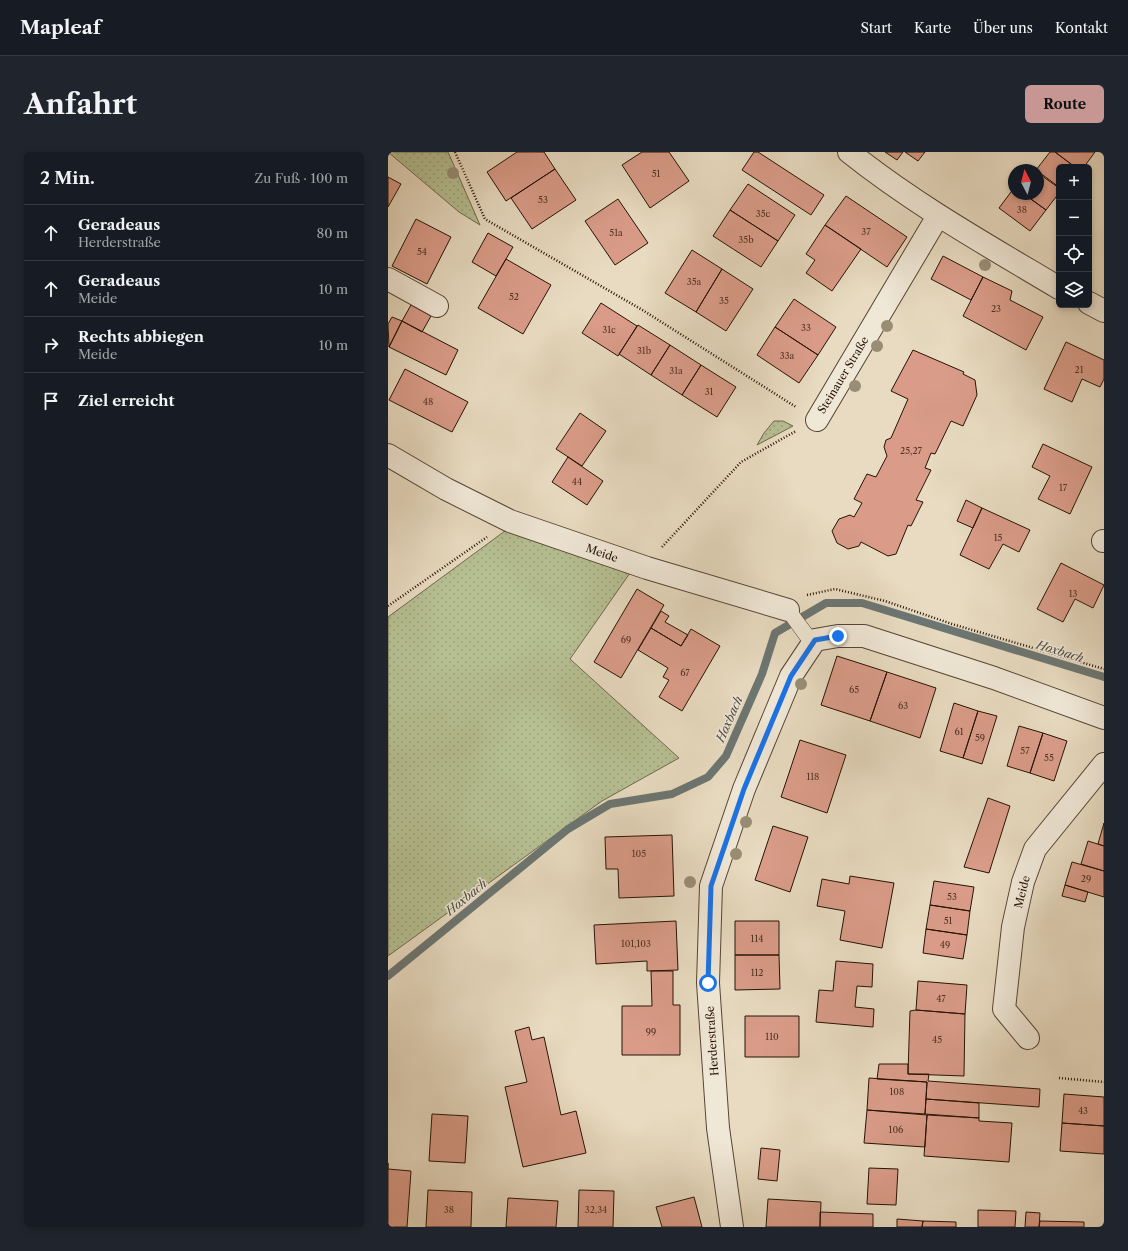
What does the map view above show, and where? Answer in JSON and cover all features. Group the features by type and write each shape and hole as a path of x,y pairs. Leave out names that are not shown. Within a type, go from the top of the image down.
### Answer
{"street":[{"path":"849,152 880,177 938,216 1056,286"},
{"name":"Steinauer Straße","path":"816,420 938,216"},
{"path":"388,278 437,306"},
{"path":"1092,305 1104,311"},
{"name":"Meide","path":"388,455 446,489 510,521 647,568 785,608"},
{"path":"811,638 864,636 994,678 1104,718"},
{"name":"Herderstraße","path":"732,1227 718,1128 708,983 711,886 744,789 791,676 811,638"},
{"name":"Meide","path":"1028,1038 1004,1009 1013,927 1023,882 1035,849 1104,764"}],"lane":[{"path":"785,608 811,638"}],"path":[{"path":"455,152 485,220 644,311 816,420"},
{"name":"Steinauer Straße","path":"647,568 656,554 741,462 816,420"},
{"path":"388,606 510,521"},
{"path":"785,608 810,594 835,590 884,601 952,624 1104,669"},
{"path":"1059,1078 1104,1082"}],"green space":[{"path":"388,152 448,152 480,225 459,212"},
{"path":"774,421 783,421 793,426 757,445 764,433"},
{"path":"509,528 630,573 570,659 679,758 602,801 388,956 388,617"}],"building":[{"path":"517,152 544,152 555,169 506,201 487,172"},
{"path":"642,152 669,152 689,181 650,208 622,165"},
{"path":"754,152 758,152 824,195 811,215 742,170"},
{"path":"885,152 903,152 897,160"},
{"path":"905,152 925,152 918,161"},
{"path":"1050,152 1055,152 1071,164 1056,164 1056,185 1044,176 1044,164 1041,164"},
{"path":"1055,152 1095,152 1086,164 1071,164"},
{"path":"555,169 576,200 532,229 511,198"},
{"path":"388,177 401,184 388,207"},
{"path":"1044,177 1056,186 1056,197 1046,210 1032,200 1044,200"},
{"path":"748,184 795,215 778,241 730,210"},
{"path":"846,196 907,237 887,267 825,225"},
{"path":"1008,196 1008,200 1032,200 1046,210 1030,231 999,208"},
{"path":"618,199 648,243 615,265 585,221"},
{"path":"730,210 778,241 761,267 713,236"},
{"path":"416,219 451,237 427,284 392,266"},
{"path":"825,225 861,249 832,291 806,273 815,260 806,254"},
{"path":"488,233 513,247 496,276 472,262"},
{"path":"692,250 722,269 696,312 665,293"},
{"path":"943,256 983,277 971,300 931,279"},
{"path":"506,259 551,285 523,334 478,308"},
{"path":"722,269 753,289 726,331 696,312"},
{"path":"983,277 1012,291 1010,300 1043,317 1026,350 963,316"},
{"path":"794,299 836,327 818,355 775,327"},
{"path":"601,303 637,326 618,356 582,333"},
{"path":"411,305 431,316 422,332 402,321"},
{"path":"392,317 402,321 389,347 388,324"},
{"path":"402,321 458,350 446,375 389,347"},
{"path":"638,325 670,345 651,375 619,354"},
{"path":"775,327 818,355 799,383 757,355"},
{"path":"1066,342 1104,360 1104,379 1100,387 1082,379 1072,402 1044,389"},
{"path":"670,345 701,365 682,395 651,375"},
{"path":"913,350 964,372 963,374 975,380 977,395 963,426 951,421 935,454 931,453 925,468 931,470 916,500 923,502 911,526 908,525 896,554 888,556 861,542 859,546 848,549 837,543 832,531 839,519 850,515 854,517 862,503 854,499 867,474 876,477 887,456 884,447 886,440 891,438 908,399 891,391"},
{"path":"701,365 736,387 717,417 682,395"},
{"path":"405,369 468,402 452,432 389,400"},
{"path":"580,413 606,431 582,466 556,449"},
{"path":"1043,444 1092,467 1070,514 1038,499 1050,476 1032,467"},
{"path":"568,457 603,481 587,505 552,482"},
{"path":"966,500 982,508 973,528 957,521"},
{"path":"982,508 1030,530 1019,552 1003,544 989,569 960,555"},
{"path":"1061,563 1104,585 1093,608 1075,599 1063,622 1037,609"},
{"path":"637,589 664,605 621,678 594,662"},
{"path":"661,611 669,616 665,622 688,635 681,646 651,628"},
{"path":"651,628 681,646 691,629 720,646 682,711 659,697 669,680 663,677 668,668 638,650"},
{"path":"837,656 887,672 870,721 821,705"},
{"path":"887,672 936,688 920,738 870,721"},
{"path":"954,703 978,711 963,758 940,751"},
{"path":"978,711 997,716 982,764 963,758"},
{"path":"1019,726 1043,733 1030,773 1007,766"},
{"path":"1043,733 1067,741 1054,781 1030,773"},
{"path":"800,740 846,755 827,813 781,797"},
{"path":"988,798 1010,806 989,873 964,867"},
{"path":"1104,823 1104,846 1098,844"},
{"path":"773,826 808,837 790,892 755,880"},
{"path":"672,835 674,896 619,898 618,869 606,869 605,837"},
{"path":"1088,841 1104,846 1104,871 1081,864"},
{"path":"1072,862 1104,871 1104,897 1065,885"},
{"path":"850,876 894,883 882,948 840,940 845,911 817,906 822,879 849,884"},
{"path":"934,881 974,887 970,911 930,905"},
{"path":"1065,885 1088,892 1085,902 1062,896"},
{"path":"930,905 970,911 967,935 926,929"},
{"path":"676,921 678,970 647,971 647,961 596,964 594,925"},
{"path":"735,921 779,921 779,955 735,955"},
{"path":"926,929 967,935 963,959 923,953"},
{"path":"735,955 779,955 780,989 735,990"},
{"path":"836,961 873,964 872,987 857,986 855,1007 874,1009 873,1027 816,1022 819,990 833,991"},
{"path":"651,971 673,971 673,1005 680,1005 680,1055 622,1055 622,1006 652,1006"},
{"path":"918,981 967,985 965,1014 916,1010"},
{"path":"916,1010 965,1014 964,1076 908,1074 910,1011"},
{"path":"745,1016 799,1016 799,1057 745,1057"},
{"path":"529,1027 532,1040 544,1037 561,1115 576,1111 586,1153 523,1167 505,1087 527,1082 515,1031"},
{"path":"879,1064 908,1064 908,1074 929,1074 928,1081 1040,1089 1039,1107 926,1099 927,1082 877,1079"},
{"path":"869,1078 927,1082 925,1114 867,1110"},
{"path":"1064,1094 1104,1097 1104,1126 1062,1123"},
{"path":"926,1099 979,1103 979,1118 925,1114"},
{"path":"867,1110 927,1115 925,1147 864,1143"},
{"path":"432,1114 468,1116 465,1163 429,1161"},
{"path":"927,1115 979,1118 979,1121 1012,1123 1009,1162 924,1156"},
{"path":"1062,1123 1104,1126 1104,1154 1060,1151"},
{"path":"761,1148 780,1150 777,1181 758,1179"},
{"path":"869,1168 898,1169 896,1205 867,1204"},
{"path":"388,1169 411,1171 407,1227 388,1227"},
{"path":"428,1190 472,1192 471,1227 426,1227"},
{"path":"579,1190 614,1191 613,1227 578,1227"},
{"path":"694,1197 702,1227 662,1227 656,1207"},
{"path":"508,1198 558,1201 556,1227 506,1227"},
{"path":"768,1199 821,1202 820,1227 766,1227"},
{"path":"978,1210 1016,1211 1015,1227 978,1227"},
{"path":"820,1212 873,1214 873,1227 820,1227"},
{"path":"1026,1212 1040,1213 1039,1227 1025,1227"},
{"path":"897,1219 923,1221 922,1227 897,1227"},
{"path":"923,1221 956,1222 956,1227 922,1227"},
{"path":"1040,1221 1084,1222 1084,1227 1039,1227"}],"waterway":[{"name":"Hoxbach","path":"388,976 568,829 610,804 672,794 708,777 726,756 762,674 775,633 826,603 862,603 1104,677"}],"route":[{"path":"708,983 711,886 744,789 791,676 815,640 838,636"}]}
